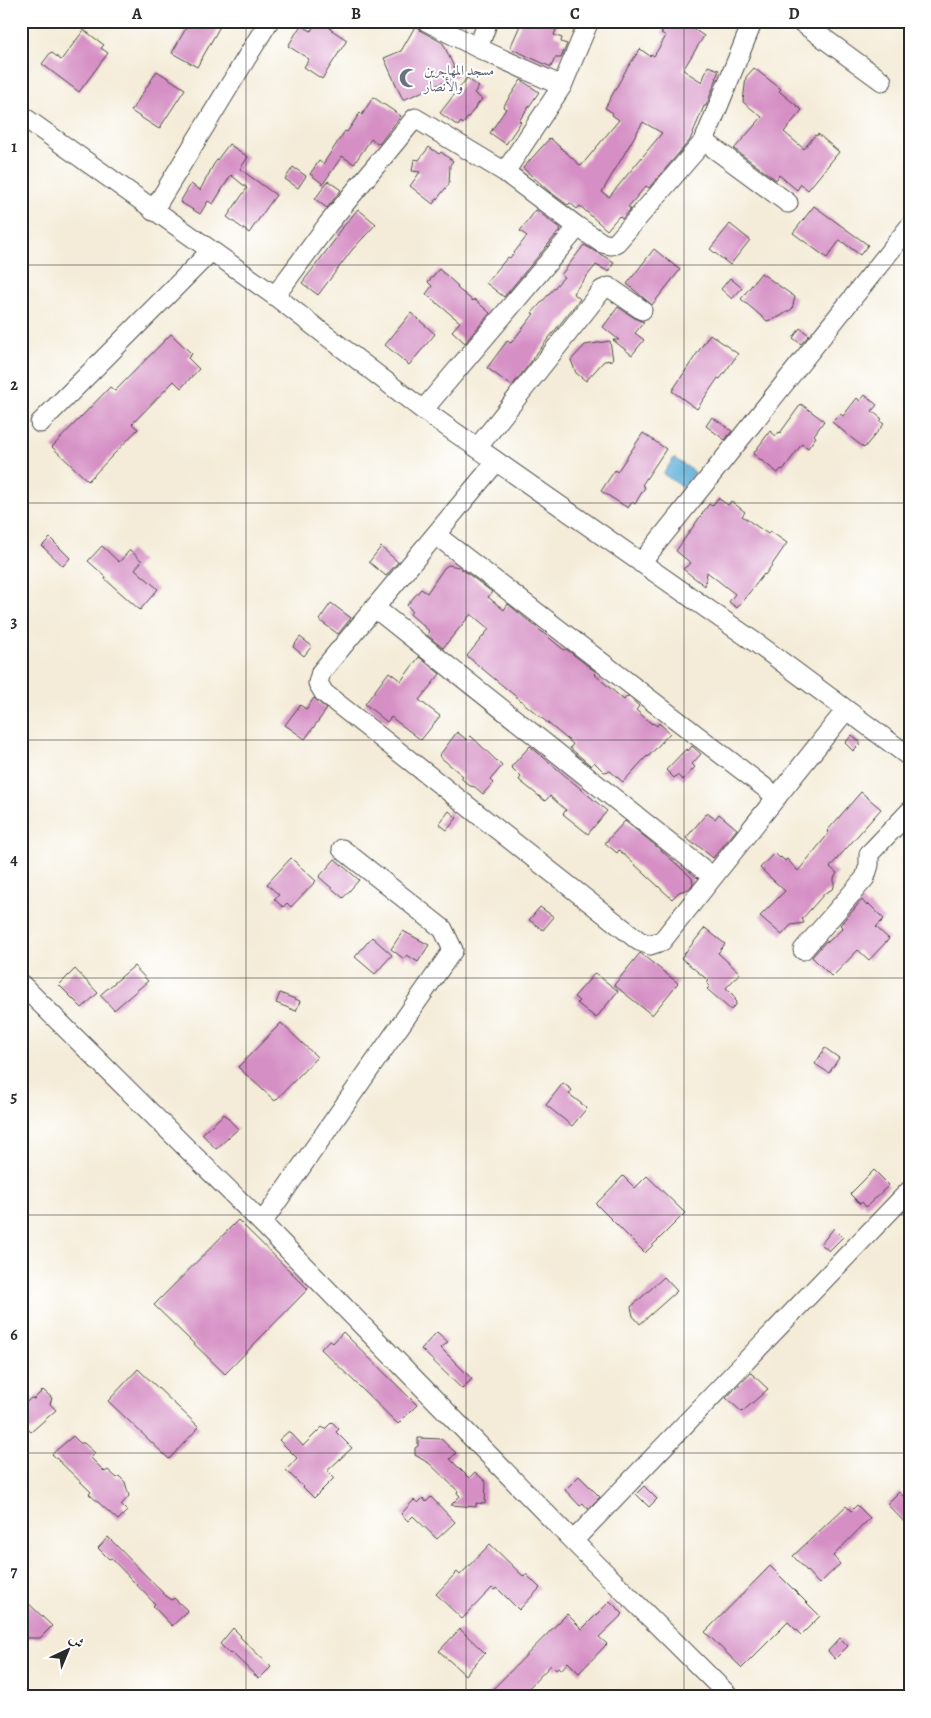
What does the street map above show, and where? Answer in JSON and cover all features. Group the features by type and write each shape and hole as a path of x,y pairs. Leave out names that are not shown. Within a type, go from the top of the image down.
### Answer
{"street":[{"path":"154,211 269,21"},
{"path":"426,21 478,48 562,86"},
{"path":"478,48 488,21"},
{"path":"506,172 562,86 589,21"},
{"path":"275,296 328,224 415,118 506,172 602,243 610,245 617,242 704,141 753,21"},
{"path":"800,21 882,81"},
{"path":"21,115 275,296 423,410 759,645 910,756"},
{"path":"704,141 788,204"},
{"path":"641,563 910,226"},
{"path":"423,410 578,227"},
{"path":"40,423 211,251"},
{"path":"477,448 602,290 609,287 642,310"},
{"path":"496,462 321,672 318,683 324,693 639,940 650,945 662,940 846,710"},
{"path":"436,535 777,797"},
{"path":"375,608 714,876"},
{"path":"803,950 865,878 870,865 869,854 910,811"},
{"path":"262,1223 453,950 443,929 342,849"},
{"path":"21,984 262,1223 573,1541 730,1697"},
{"path":"573,1541 910,1190"}],"water":[{"path":"674,458 695,472 684,488 663,474"}],"building":[{"path":"190,21 223,21 197,67 172,53"},
{"path":"317,21 335,21 330,29 347,40 322,79 304,67 309,59 288,46 301,25 311,31"},
{"path":"522,21 559,21 554,35 562,38 561,42 567,44 561,58 555,58 551,67 510,48"},
{"path":"669,21 682,21 704,36 683,70 702,82 708,66 719,70 717,78 690,140 649,188 646,186 628,207 631,209 622,219 619,216 607,230 580,206 577,209 570,203 568,205 550,192 523,168 550,138 581,166 619,120 605,108 626,70 640,49 650,56 651,54 654,56 666,36 661,33","holes":["643,122 662,133 609,197 602,192"]},
{"path":"416,25 421,31 443,43 458,76 403,100 384,58 401,51"},
{"path":"84,30 104,45 101,48 108,53 79,92 42,64 51,52 61,60"},
{"path":"754,68 781,89 779,91 802,110 784,132 804,149 815,135 817,136 818,134 839,152 808,190 801,184 797,190 779,175 776,180 734,149 762,117 743,102 746,77"},
{"path":"157,71 185,89 159,129 131,111"},
{"path":"467,78 479,87 474,93 482,99 463,124 461,122 458,126 440,113"},
{"path":"521,80 539,92 506,144 490,133 506,109 503,107"},
{"path":"373,97 401,116 379,144 371,139 354,164 342,156 323,184 310,174 319,161 323,164 345,131 347,132 360,113 362,115"},
{"path":"229,144 248,157 240,169 276,195 249,233 227,217 247,188 231,175 213,204 208,201 200,214 180,202 191,184 200,190 214,164"},
{"path":"429,147 439,154 441,152 453,161 450,165 449,184 433,204 410,186 420,172 412,171 414,159 419,160"},
{"path":"293,167 306,176 298,188 285,179"},
{"path":"328,181 341,190 327,208 315,199"},
{"path":"814,206 868,245 860,255 840,240 827,258 793,233"},
{"path":"358,209 376,224 352,250 318,295 302,283 337,237 337,234"},
{"path":"536,210 561,229 504,297 486,283 508,257 510,258 527,236 520,231"},
{"path":"730,224 750,240 730,265 710,249"},
{"path":"584,245 614,262 609,272 596,265 573,293 580,299 512,386 487,368 507,341 511,343 534,314 532,313 564,277 561,275"},
{"path":"654,249 680,270 652,305 627,284"},
{"path":"439,269 458,286 457,288 490,313 465,343 452,331 460,322 426,294 432,286 428,282"},
{"path":"761,273 795,297 792,309 779,317 767,321 741,299"},
{"path":"730,278 742,288 732,299 721,289"},
{"path":"618,307 644,322 635,333 644,340 632,355 613,340 619,340 603,327"},
{"path":"411,313 435,334 409,365 385,345"},
{"path":"800,328 809,335 801,344 793,338"},
{"path":"171,334 192,354 188,358 199,369 181,388 174,381 132,424 138,429 88,481 52,447 110,387 115,391"},
{"path":"710,334 738,354 720,379 718,378 697,409 672,391"},
{"path":"610,341 613,360 604,361 586,381 576,373 571,360 585,345"},
{"path":"865,395 877,405 872,411 882,419 880,421 884,424 864,448 832,422 840,414 843,416 857,398 860,401"},
{"path":"801,404 824,421 808,448 802,444 783,470 781,469 778,473 753,454 770,431 776,436 780,433"},
{"path":"712,417 732,431 725,440 706,426"},
{"path":"643,433 666,449 642,485 645,487 635,504 632,502 628,508 601,491 615,470 617,472"},
{"path":"718,498 728,505 731,501 745,512 742,516 768,534 770,531 787,543 765,575 737,608 729,602 735,594 707,572 705,586 683,569 691,563 676,551 709,504 712,506"},
{"path":"50,538 70,558 63,566 42,546"},
{"path":"102,546 119,562 130,550 142,561 135,569 158,589 140,610 88,561"},
{"path":"381,547 398,562 386,576 369,562"},
{"path":"448,565 459,567 492,592 488,597 504,610 508,604 564,650 566,649 596,672 594,674 624,700 627,696 629,697 639,706 636,710 652,724 657,726 659,723 670,733 623,782 610,771 604,772 594,762 591,766 570,748 573,744 467,656 489,629 471,614 443,648 427,635 429,631 410,614 412,611 407,605 421,589 427,593"},
{"path":"331,603 351,618 338,634 319,620"},
{"path":"300,637 312,646 304,656 293,647"},
{"path":"419,657 440,674 419,700 440,716 421,740 391,717 387,722 365,704 389,672 401,681"},
{"path":"314,698 327,709 305,739 285,725 300,705 306,709"},
{"path":"457,732 467,740 471,736 502,766 490,780 493,783 483,794 475,787 470,786 461,778 463,776 439,756"},
{"path":"852,735 861,743 853,751 845,743"},
{"path":"530,746 607,811 588,834 563,814 566,810 550,796 545,801 519,780 521,777 511,767"},
{"path":"692,746 701,754 692,764 695,767 683,780 677,775 674,778 666,770 686,749 688,751"},
{"path":"861,792 881,809 830,867 837,873 834,878 834,887 825,893 802,919 804,923 791,925 782,935 760,916 785,891 760,868 774,853 785,861 787,859 798,871 829,833 827,831"},
{"path":"449,811 457,818 447,830 439,824"},
{"path":"707,813 715,819 719,814 737,829 713,858 686,838"},
{"path":"625,821 692,878 693,884 689,889 679,892 672,899 619,850 617,853 605,843"},
{"path":"291,858 316,881 291,907 287,903 283,907 274,899 279,895 267,884"},
{"path":"335,859 359,880 343,898 319,877"},
{"path":"862,900 867,906 869,904 884,919 876,927 889,939 869,960 858,950 832,977 812,957 826,941 828,942 843,928 840,925"},
{"path":"540,907 554,917 543,930 529,920"},
{"path":"705,928 725,944 718,953 740,973 726,988 735,997 736,1005 731,1010 707,989 710,986 707,983 709,981 681,958"},
{"path":"403,931 429,945 418,962 407,955 404,959 391,949"},
{"path":"372,937 392,955 375,974 355,957"},
{"path":"640,953 678,983 652,1015 614,985"},
{"path":"134,966 148,981 114,1010 100,995"},
{"path":"75,969 98,993 82,1008 59,985"},
{"path":"595,973 618,991 596,1018 577,1003 579,1001 574,997"},
{"path":"280,993 300,1001 296,1011 276,1003"},
{"path":"281,1023 317,1057 275,1101 238,1067"},
{"path":"825,1048 839,1058 829,1073 815,1064"},
{"path":"563,1083 572,1090 569,1094 587,1108 572,1126 546,1105"},
{"path":"224,1114 238,1129 216,1149 202,1134"},
{"path":"874,1170 889,1185 866,1207 850,1194"},
{"path":"623,1176 635,1188 647,1176 685,1213 645,1253 596,1204"},
{"path":"238,1220 308,1289 225,1374 154,1305"},
{"path":"834,1228 843,1237 829,1251 821,1244"},
{"path":"664,1277 677,1291 640,1324 633,1316 631,1307"},
{"path":"343,1332 417,1405 398,1424 321,1349 329,1340 333,1343"},
{"path":"437,1332 448,1342 441,1348 472,1379 462,1389 421,1349"},
{"path":"138,1369 199,1427 169,1459 108,1401"},
{"path":"751,1373 768,1389 742,1412 726,1398"},
{"path":"43,1390 52,1398 50,1404 56,1410 31,1432 21,1423 21,1408"},
{"path":"332,1422 339,1429 336,1432 352,1448 327,1471 334,1478 314,1498 286,1470 297,1458 279,1440 289,1431 303,1446 322,1427 325,1429"},
{"path":"73,1436 95,1453 91,1458 105,1472 108,1470 125,1482 129,1496 121,1505 127,1511 118,1520 89,1494 91,1492 52,1454"},
{"path":"418,1438 441,1439 456,1453 450,1459 469,1478 475,1472 486,1482 485,1504 476,1503 476,1507 451,1505 460,1496 457,1493 458,1491 430,1464 415,1455"},
{"path":"579,1476 600,1497 588,1509 583,1503 580,1506 565,1490"},
{"path":"644,1486 657,1499 649,1507 636,1494"},
{"path":"910,1490 910,1528 887,1504 899,1492 903,1496"},
{"path":"431,1497 455,1522 437,1539 413,1516 408,1521 401,1514 414,1500 418,1503 423,1498 426,1502"},
{"path":"857,1505 870,1518 833,1556 840,1564 819,1584 793,1556 846,1506 851,1511"},
{"path":"108,1537 166,1596 172,1600 174,1598 188,1611 172,1626 153,1606 155,1604 111,1558 109,1559 98,1548"},
{"path":"490,1544 524,1577 526,1574 540,1588 519,1610 497,1588 494,1590 492,1588 462,1619 436,1594 457,1572 460,1575"},
{"path":"770,1566 820,1616 801,1635 788,1622 742,1668 705,1632"},
{"path":"21,1596 52,1626 40,1638 21,1638"},
{"path":"610,1601 623,1614 599,1637 607,1644 579,1673 568,1662 561,1670 558,1667 556,1670 551,1665 520,1697 485,1697 567,1614 582,1629"},
{"path":"233,1628 271,1667 259,1679 220,1644"},
{"path":"460,1629 485,1653 465,1675 439,1651"},
{"path":"840,1638 848,1646 835,1659 828,1651"}],"place":[{"name":"مسجد المهاجرين والأنصار","path":"409,78"}]}
